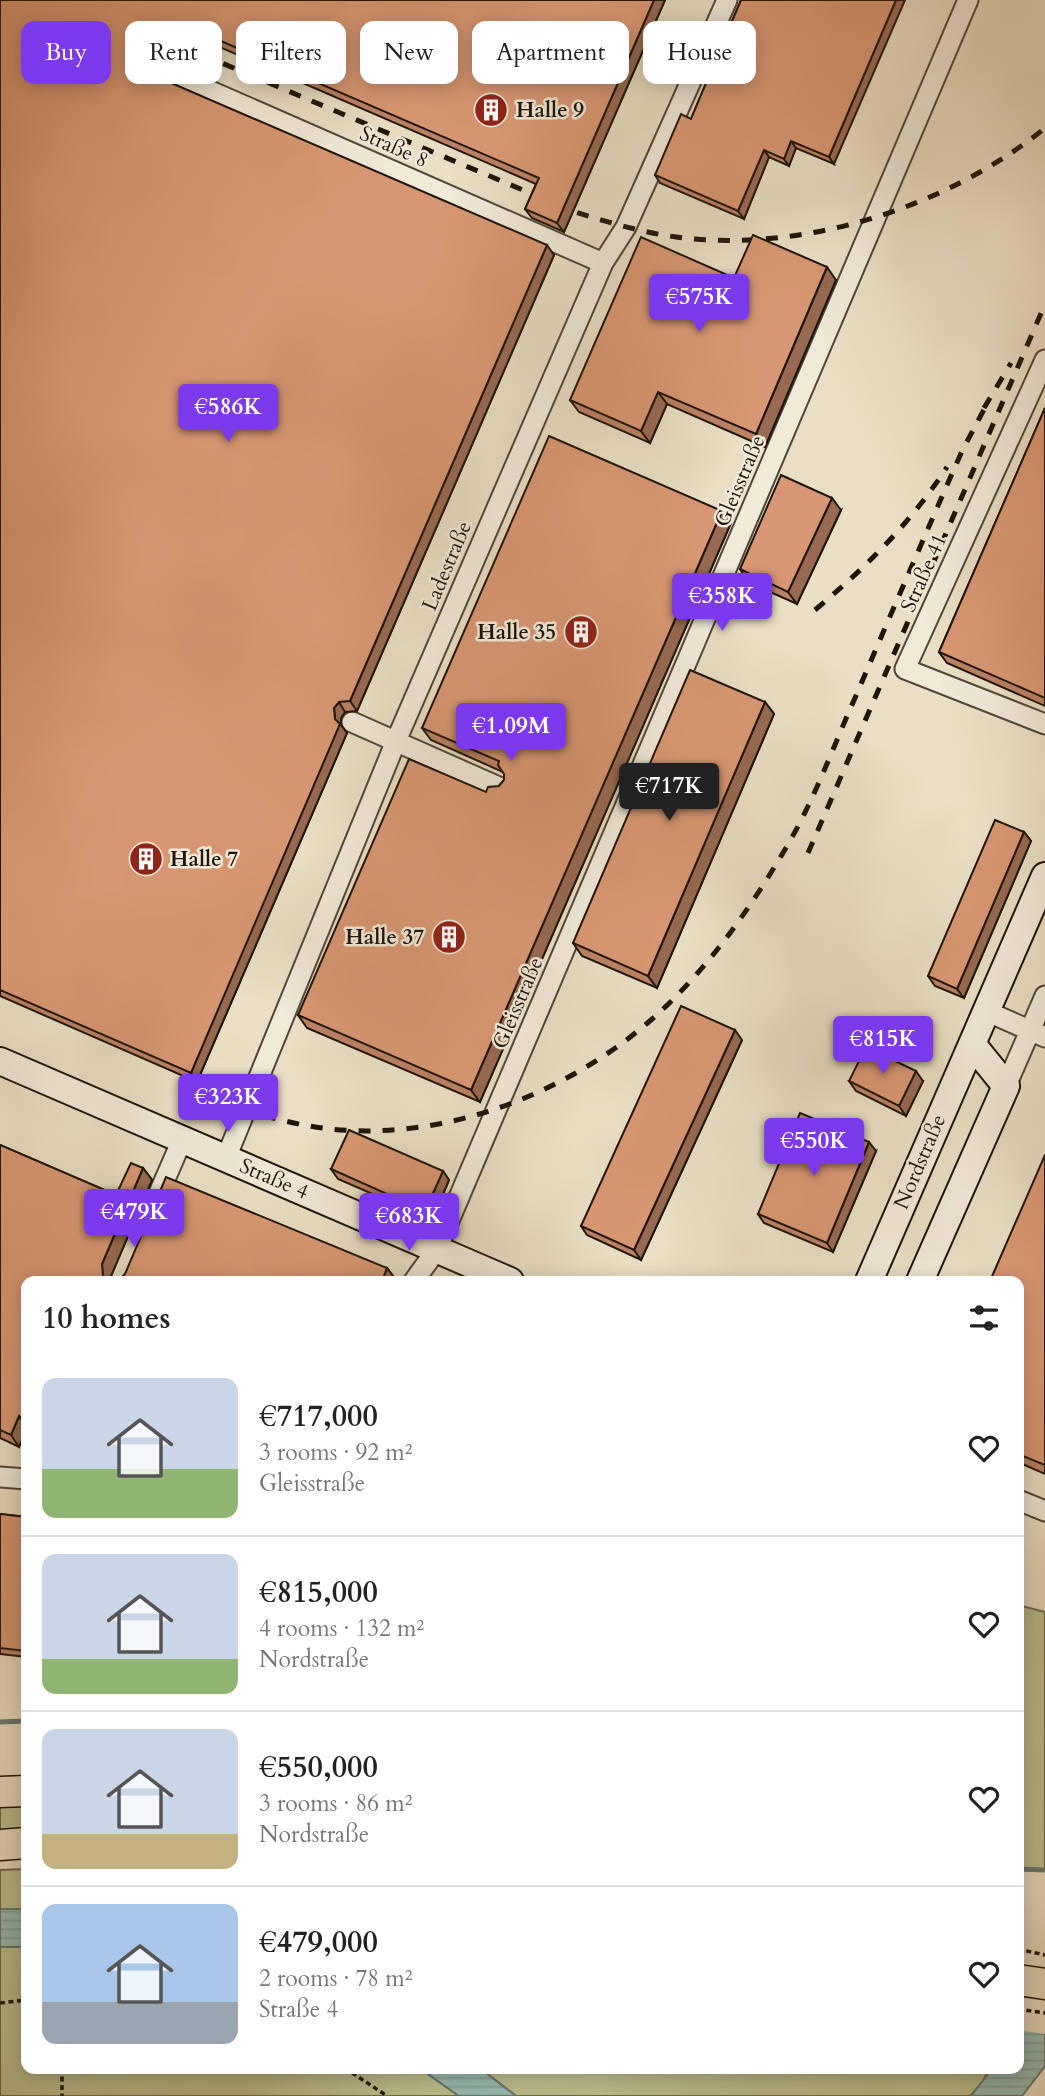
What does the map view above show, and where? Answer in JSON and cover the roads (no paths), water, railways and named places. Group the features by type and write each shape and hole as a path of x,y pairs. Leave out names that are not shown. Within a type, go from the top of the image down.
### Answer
{"main road":[{"path":"0,1792 21,1791"},
{"path":"0,1844 21,1843"}],"street":[{"name":"Ladestraße","path":"226,1158 396,741 603,263 626,227 727,0"},
{"name":"Gleisstraße","path":"418,1276 437,1250 968,0"},
{"name":"Straße 8","path":"194,84 603,263"},
{"name":"Straße 41","path":"1045,360 905,669 1045,724"},
{"path":"352,722 502,788"},
{"name":"Nordstraße","path":"871,1276 1045,876"},
{"path":"922,1276 1006,1086 1037,1034 1045,996"},
{"path":"986,1011 1037,1034"},
{"path":"972,1044 1006,1086"},
{"name":"Straße 4","path":"0,1061 498,1276"},
{"path":"149,1217 182,1140"},
{"path":"0,1476 21,1478"},
{"path":"1024,1502 1045,1511"}],"water":[{"path":"0,1909 21,1909 21,1947 0,1947"},
{"path":"1045,1990 1045,2066 1022,2096 971,2096 988,2074 1024,2074 1024,2024"},
{"path":"428,2074 487,2074 516,2096 459,2096"}],"waterway":[{"path":"0,1722 21,1721"},
{"path":"1024,1869 1045,1870"}],"railway":[{"path":"222,63 575,212 649,232 695,239 788,237 880,216 968,179 1045,128"},
{"path":"808,853 1045,304"},
{"path":"984,408 1011,363"},
{"path":"196,1092 269,1117 341,1130 389,1130 437,1124 484,1113 573,1075 614,1049 651,1020 672,1001 728,936 791,839 817,787 962,451 989,400"},
{"path":"815,610 886,544 918,507 947,467"}],"place":[{"name":"Halle 9","path":"491,110"},
{"name":"Halle 35","path":"581,632"},
{"name":"Halle 7","path":"146,859"},
{"name":"Halle 37","path":"449,937"}]}
